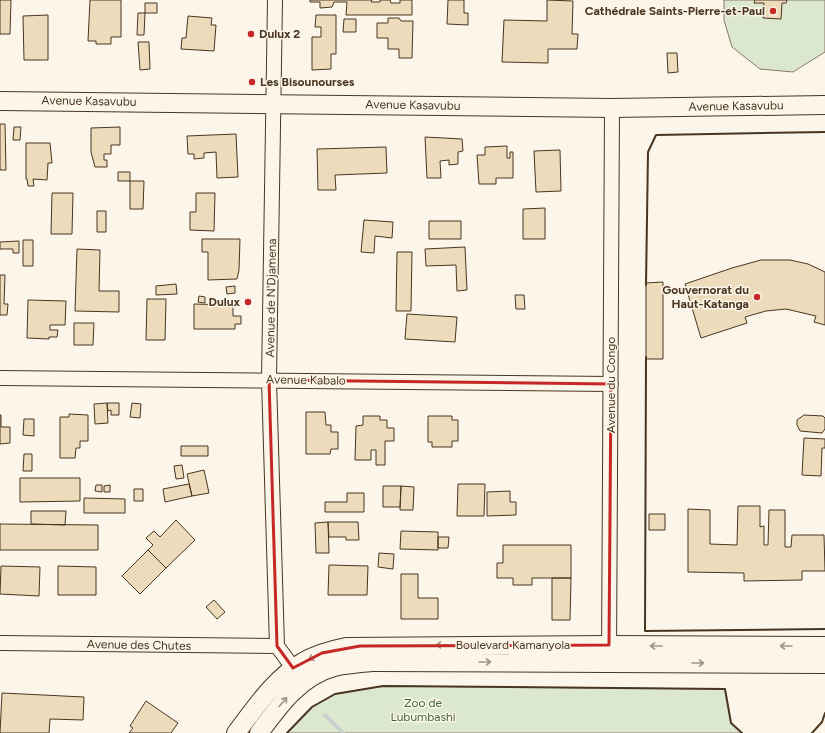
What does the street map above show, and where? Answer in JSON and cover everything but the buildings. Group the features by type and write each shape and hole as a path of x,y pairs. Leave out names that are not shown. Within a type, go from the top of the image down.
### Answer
{"main road":[{"name":"Avenue Kasavubu","path":"0,100 612,108 825,105"},
{"name":"Boulevard Kamanyola","path":"236,733 269,691 298,675 322,671 334,667 374,662 825,646"},
{"name":"Boulevard Kamanyola","path":"609,654 825,664"},
{"name":"Boulevard Kamanyola","path":"259,733 282,702 298,675"}],"street":[{"name":"Avenue de N'Djamena","path":"275,0 269,380 277,646"},
{"name":"Avenue du Congo","path":"609,654 612,108"},
{"name":"Avenue Kabalo","path":"0,378 611,384"},
{"name":"Avenue des Chutes","path":"0,643 277,646"},
{"path":"277,646 298,675"}],"highlighted area":[{"path":"269,380 611,384 609,645 360,646 322,653 293,668 277,646"}],"green space":[{"path":"724,0 825,0 825,52 793,72 760,69 732,47 724,20"},
{"name":"Zoo de Lubumbashi","path":"383,686 725,689 731,723 742,733 287,733 312,707 335,694"}],"waterway":[{"path":"325,715 343,733"}],"wall":[{"path":"646,285 648,152 656,135 825,132"},
{"path":"646,357 645,631 825,629"},
{"path":"287,733 312,707 335,694 383,686 725,689 731,723 742,733"},
{"path":"812,733 822,722 825,713"}],"place":[{"name":"Cathédrale Saints-Pierre-et-Paul","path":"773,11"},
{"name":"Dulux 2","path":"251,34"},
{"name":"Les Bisounourses","path":"252,82"},
{"name":"Gouvernorat du Haut-Katanga","path":"757,297"},
{"name":"Dulux","path":"248,302"}]}
